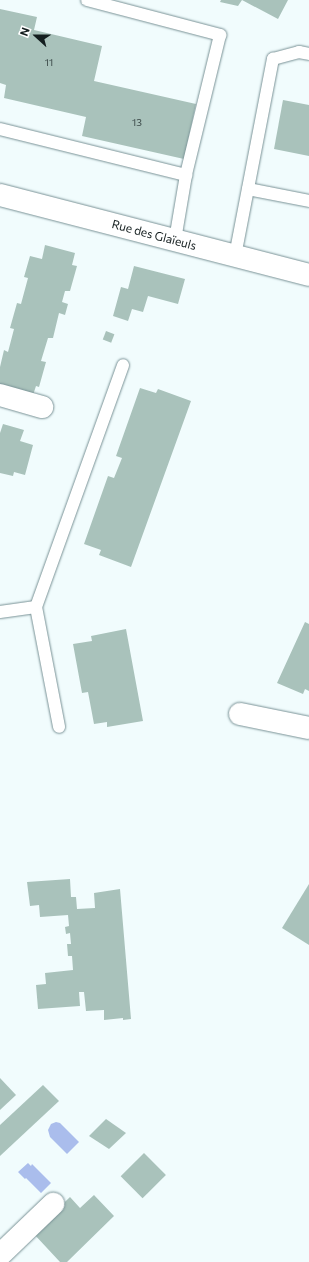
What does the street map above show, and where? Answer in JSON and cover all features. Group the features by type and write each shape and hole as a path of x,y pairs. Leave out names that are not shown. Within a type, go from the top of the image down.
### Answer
{"street":[{"name":"Rue des Glaïeuls","path":"1,198 175,240 309,275"},
{"path":"0,395 42,407"},
{"path":"240,714 309,728"},
{"path":"0,1255 53,1204"}],"lane":[{"path":"86,0 220,35 186,175 175,240"},
{"path":"235,256 273,59 299,52 309,54"},
{"path":"0,128 186,175"},
{"path":"248,189 309,201"},
{"path":"59,727 36,606 123,365"},
{"path":"0,612 36,606"}],"water":[{"path":"56,1122 60,1123 79,1142 67,1154 50,1137 48,1130 51,1124"},
{"path":"28,1163 31,1166 32,1164 51,1183 41,1193 18,1172"}],"building":[{"path":"221,0 242,0 238,6 220,2"},
{"path":"242,0 288,0 278,19"},
{"path":"0,9 37,17 34,30 102,46 94,81 196,104 184,159 82,136 86,117 4,98 6,85 0,83"},
{"path":"283,100 309,105 309,156 274,149"},
{"path":"45,245 75,253 72,265 77,266 70,291 65,291 62,302 68,304 65,315 59,313 53,338 48,338 41,361 46,362 39,387 36,386 33,395 0,387 0,367 4,350 8,352 14,329 10,328 17,303 21,304 28,278 24,277 30,256 42,259"},
{"path":"134,266 185,279 178,304 148,296 143,312 132,309 128,321 113,316 121,287 128,289"},
{"path":"106,331 114,334 111,343 103,339"},
{"path":"140,388 156,393 158,389 191,401 131,567 99,555 101,550 84,544 108,476 114,478 122,458 116,456"},
{"path":"3,424 24,430 20,441 33,445 25,475 14,472 13,476 0,473 0,433"},
{"path":"305,622 309,624 309,691 305,689 303,694 277,683"},
{"path":"126,629 143,721 107,727 107,722 94,724 88,692 82,693 73,644 92,641 91,636"},
{"path":"70,879 71,897 76,897 77,909 95,908 94,893 120,889 131,1019 123,1020 123,1018 104,1020 104,1010 86,1011 84,992 79,992 80,1006 38,1009 36,985 46,984 45,973 73,970 72,956 68,956 67,944 71,944 70,933 66,934 65,927 69,926 68,915 40,917 39,905 30,906 27,882"},
{"path":"309,884 309,945 282,928"},
{"path":"0,1078 16,1095 0,1110"},
{"path":"43,1085 59,1101 0,1156 0,1125"},
{"path":"106,1119 126,1133 109,1149 89,1136"},
{"path":"144,1153 166,1175 143,1198 121,1176"},
{"path":"94,1195 114,1216 67,1262 60,1262 33,1233 70,1197 80,1208"}]}
